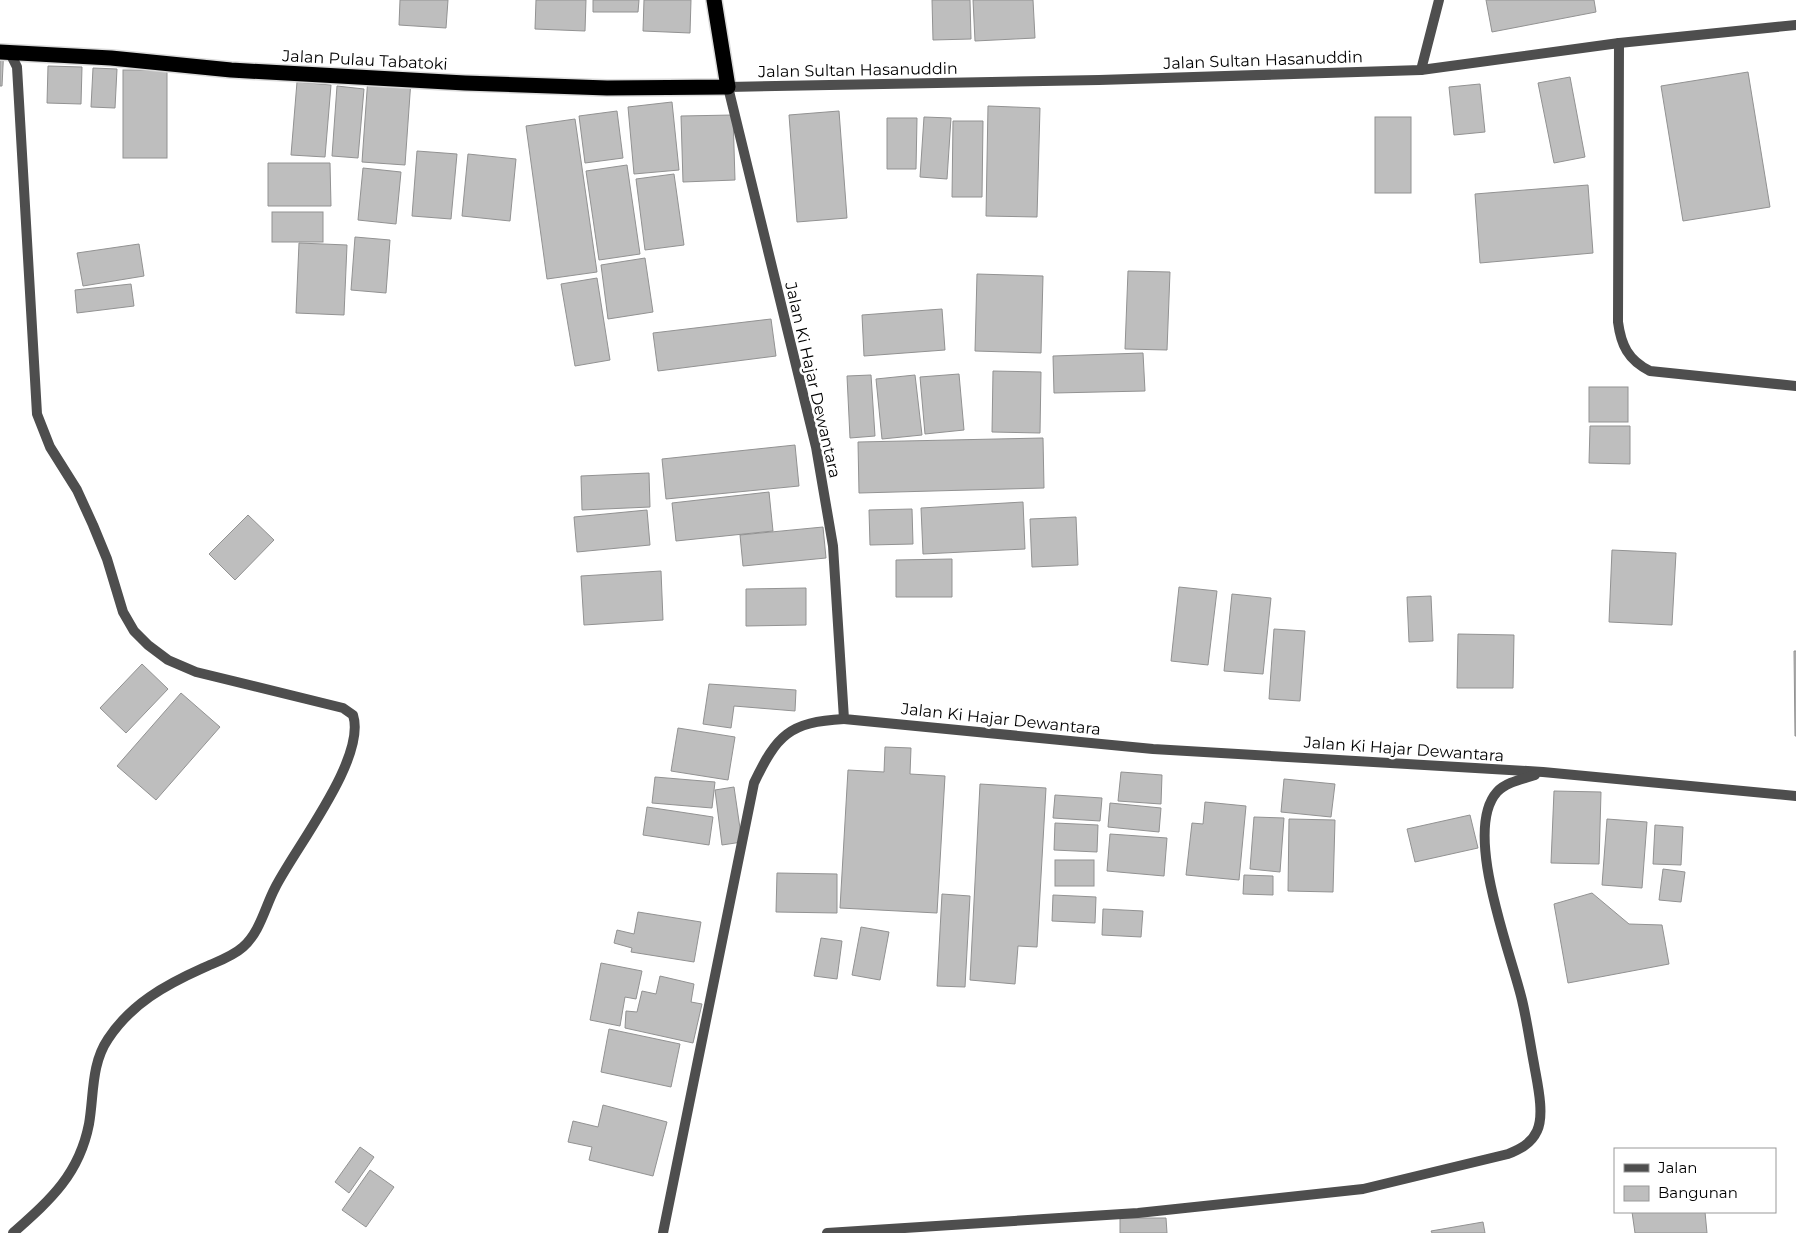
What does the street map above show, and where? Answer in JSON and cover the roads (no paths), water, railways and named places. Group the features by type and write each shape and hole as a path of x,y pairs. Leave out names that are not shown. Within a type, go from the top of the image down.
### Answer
{"highway":[{"path":"714,0 728,87"},
{"name":"Jalan Pulau Tabatoki","path":"5,53 111,58 231,70 465,83 607,88 728,87"}],"street":[{"path":"1421,70 1438,0"},
{"name":"Jalan Sultan Hasanuddin","path":"728,87 1089,80 1421,70 1619,43 1796,25"},
{"path":"1619,43 1618,315 1620,336 1628,356 1637,365 1650,371 1796,386"},
{"path":"5,53 17,67 37,414 50,447 78,490 107,559 123,612 134,632 168,660 196,672 343,708 353,715 355,721 352,744 335,787 276,887 252,938 242,949 169,984 145,999 123,1020 107,1040 98,1060 89,1124 73,1171 62,1187 13,1233"},
{"name":"Jalan Ki Hajar Dewantara","path":"728,87 816,447 833,546 844,718 1153,749 1543,772 1796,796"},
{"path":"663,1233 754,783 778,740 794,729 823,720 844,718"},
{"path":"827,1233 1138,1213 1363,1189 1508,1154 1525,1146 1537,1131 1538,1089 1522,1000 1490,882 1484,841 1484,820 1491,801 1503,786 1543,772"}]}
